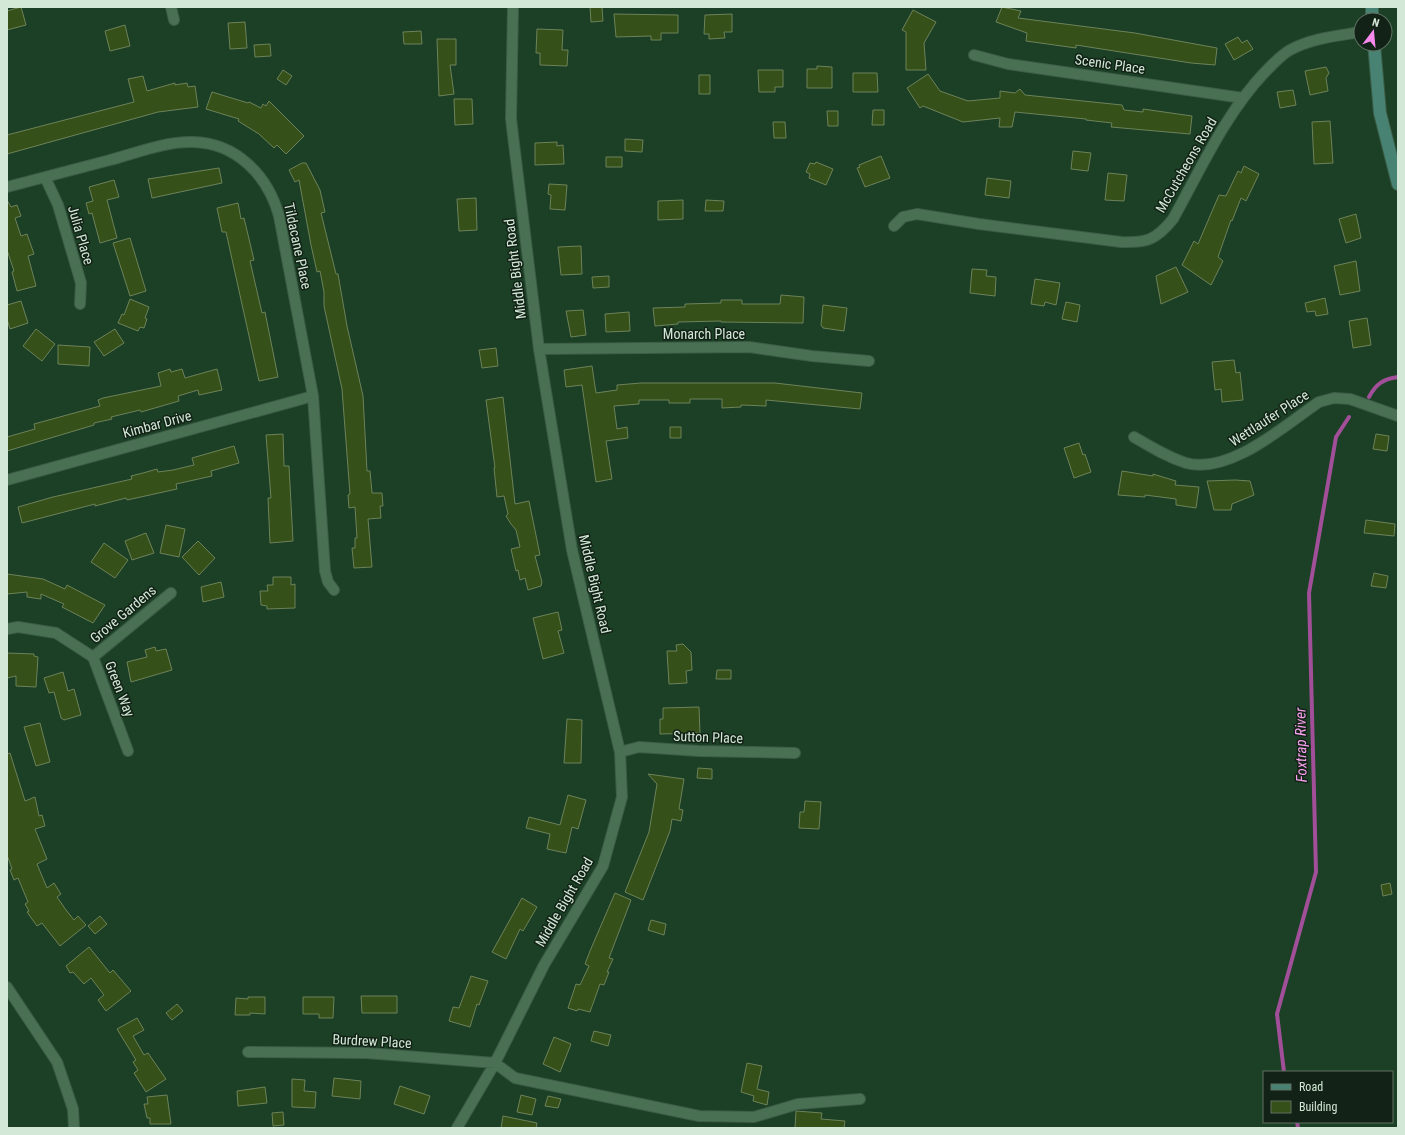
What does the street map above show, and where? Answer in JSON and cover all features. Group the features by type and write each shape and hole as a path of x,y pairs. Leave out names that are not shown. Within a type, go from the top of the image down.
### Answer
{"main road":[{"path":"1375,52 1380,113 1398,184"}],"street":[{"path":"171,7 174,20"},
{"name":"Middle Bight Road","path":"457,1128 495,1063 544,965 603,866 622,797 620,752 572,550 539,349 511,119 513,7"},
{"name":"McCutcheons Road","path":"894,226 903,217 917,214 987,226 1121,242 1137,243 1152,240 1163,232 1173,219 1223,128 1243,98 1271,66 1290,50 1318,39 1353,33"},
{"name":"Scenic Place","path":"974,55 1008,64 1243,98"},
{"name":"Tildacane Place","path":"7,187 156,147 193,141 210,144 224,149 247,163 266,184 271,192 279,216 313,396 325,571 328,582 334,590"},
{"name":"Julia Place","path":"45,177 58,205 81,283 80,304"},
{"name":"Monarch Place","path":"539,349 749,347 812,356 869,361"},
{"name":"Kimbar Drive","path":"7,480 313,396"},
{"name":"Wettlaufer Place","path":"1134,437 1166,456 1188,463 1206,464 1222,462 1239,456 1319,402 1329,399 1350,399 1398,416"},
{"name":"Grove Gardens","path":"93,657 171,592"},
{"name":"Green Way","path":"7,629 18,627 56,633 93,657 128,751"},
{"name":"Sutton Place","path":"620,752 639,748 795,753"},
{"path":"7,986 58,1062 73,1109 74,1128"},
{"name":"Burdrew Place","path":"248,1052 367,1054 495,1063"},
{"path":"495,1063 515,1078 699,1116 754,1117 798,1104 860,1099"}],"building":[{"path":"21,7 26,25 7,30 7,11"},
{"path":"590,7 602,7 603,21 591,22"},
{"path":"1002,7 1021,11 1018,18 1135,33 1217,48 1215,65 1191,63 1076,45 1076,48 1026,41 1027,33 996,22"},
{"path":"913,10 936,22 924,43 926,70 906,70 906,32 902,30"},
{"path":"614,14 678,15 678,33 661,33 661,40 651,40 651,36 616,37"},
{"path":"732,14 732,32 724,32 725,38 709,39 709,34 704,34 705,15"},
{"path":"245,22 247,48 230,49 228,23"},
{"path":"125,25 130,46 110,51 105,31"},
{"path":"537,29 563,30 562,50 568,50 567,66 540,65 540,53 536,53"},
{"path":"421,31 422,44 404,44 403,32"},
{"path":"1238,37 1242,43 1247,40 1253,49 1234,60 1225,44"},
{"path":"437,39 456,39 456,65 450,65 454,94 439,96"},
{"path":"270,44 271,56 255,57 254,45"},
{"path":"817,66 832,67 832,88 807,88 807,69 817,69"},
{"path":"1326,67 1329,73 1326,78 1328,91 1310,95 1305,71"},
{"path":"283,70 292,76 286,85 277,79"},
{"path":"758,70 783,70 783,87 775,87 775,92 759,92"},
{"path":"853,73 877,73 878,92 853,92"},
{"path":"928,74 940,91 968,101 1000,98 1000,91 1015,93 1020,89 1025,95 1122,105 1124,110 1143,112 1143,109 1192,116 1190,134 1111,127 1112,123 1015,112 1012,127 999,127 1000,118 963,122 923,106 920,108 907,88"},
{"path":"699,75 710,75 710,94 699,94"},
{"path":"143,76 147,91 175,83 175,85 187,83 188,87 195,86 198,107 158,112 7,154 7,135 134,102 128,79"},
{"path":"1293,90 1296,105 1280,108 1277,92"},
{"path":"212,92 248,103 249,102 261,108 263,104 266,106 269,101 304,136 286,154 277,145 274,148 259,134 238,121 239,119 206,109"},
{"path":"454,99 472,99 473,124 455,125"},
{"path":"873,110 884,110 884,125 872,125"},
{"path":"827,111 838,111 838,126 828,126"},
{"path":"1330,121 1333,163 1314,164 1312,122"},
{"path":"773,122 785,122 786,138 774,138"},
{"path":"625,139 643,140 642,152 625,151"},
{"path":"557,142 557,146 563,145 564,164 535,165 535,143"},
{"path":"1073,151 1091,153 1088,171 1071,169"},
{"path":"881,156 890,178 865,187 857,168 860,167 859,165"},
{"path":"606,157 622,157 622,167 606,167"},
{"path":"816,162 833,169 826,185 809,178 810,174 806,172 810,163 815,164"},
{"path":"302,163 306,163 320,190 325,212 321,213 336,274 338,274 347,326 363,396 367,471 370,471 372,493 382,493 383,506 380,506 381,518 368,519 372,567 354,568 352,548 355,548 355,538 357,538 355,507 349,508 348,495 350,494 342,389 324,306 324,292 320,271 317,272 299,180 295,182 289,170"},
{"path":"1244,166 1259,174 1246,201 1241,198 1232,221 1231,220 1218,257 1223,261 1211,285 1182,265 1194,241 1198,244 1219,195 1226,196 1238,171 1241,173"},
{"path":"219,168 222,183 152,198 148,179"},
{"path":"1108,173 1127,175 1124,201 1105,200"},
{"path":"987,178 1011,181 1009,198 985,195"},
{"path":"114,180 119,197 107,200 117,238 100,243 92,213 89,214 86,203 93,201 89,187"},
{"path":"549,184 567,185 565,210 550,209 551,195 548,194"},
{"path":"476,198 477,230 459,231 457,199"},
{"path":"7,200 11,207 17,205 21,216 15,218 21,236 27,234 34,254 28,256 36,286 17,291 12,272 14,271 7,250"},
{"path":"683,200 683,219 658,220 658,201"},
{"path":"706,200 724,201 723,211 705,211"},
{"path":"238,203 241,219 244,218 254,260 250,261 262,313 265,312 278,377 259,381 226,232 222,232 217,208"},
{"path":"1356,214 1361,238 1346,243 1339,219"},
{"path":"130,238 146,291 130,296 113,243"},
{"path":"581,246 582,274 561,275 558,247"},
{"path":"1356,261 1360,291 1340,295 1334,266"},
{"path":"1176,267 1188,292 1161,304 1156,276"},
{"path":"972,269 987,270 986,276 996,277 995,296 970,293"},
{"path":"609,276 609,287 593,288 592,277"},
{"path":"1035,279 1060,283 1056,305 1045,302 1044,306 1031,304"},
{"path":"781,295 804,297 803,323 721,321 678,322 678,324 655,326 653,308 685,307 685,304 721,303 721,300 742,300 742,304 780,304"},
{"path":"1325,298 1328,314 1316,316 1315,311 1307,312 1305,303"},
{"path":"130,299 149,307 145,318 147,319 144,328 140,327 138,331 118,323 122,314 124,315"},
{"path":"21,301 28,323 10,329 7,319 7,305"},
{"path":"1066,302 1080,305 1077,322 1062,319"},
{"path":"823,305 847,308 844,331 823,328 821,325"},
{"path":"583,310 586,335 571,337 566,311"},
{"path":"629,312 630,331 606,332 605,314"},
{"path":"1367,318 1371,345 1353,348 1349,321"},
{"path":"36,329 55,344 42,361 23,346"},
{"path":"115,329 124,343 104,356 94,342"},
{"path":"58,345 90,347 89,366 58,364"},
{"path":"496,348 498,366 482,368 479,350"},
{"path":"1234,360 1236,373 1240,372 1243,400 1222,402 1221,389 1215,390 1212,362"},
{"path":"592,366 596,393 617,390 617,385 641,383 775,383 862,393 860,409 766,400 766,406 741,405 741,407 722,408 722,399 690,399 690,403 669,403 669,400 639,400 639,404 614,406 617,429 627,427 628,438 606,441 612,479 596,482 582,385 566,387 564,370"},
{"path":"170,369 171,372 182,369 185,378 217,369 222,390 199,395 198,390 178,396 179,401 141,412 140,410 111,417 112,419 94,423 94,425 7,451 7,437 35,429 34,424 100,406 98,400 103,398 161,386 158,373"},
{"path":"503,397 515,504 529,501 540,555 535,556 542,582 541,586 528,590 525,578 520,580 518,570 516,571 511,549 520,547 516,530 506,516 508,514 504,496 497,497 495,468 486,400"},
{"path":"670,427 681,427 681,438 670,438"},
{"path":"283,434 284,466 289,466 293,541 270,543 268,498 271,498 266,435"},
{"path":"1376,434 1389,436 1387,451 1373,449"},
{"path":"1079,443 1083,455 1085,454 1091,472 1074,478 1064,448"},
{"path":"234,446 239,463 211,471 212,476 176,484 177,489 127,500 126,498 95,506 95,504 22,523 18,507 53,497 132,479 131,476 157,469 158,472 194,465 192,458"},
{"path":"1122,471 1153,476 1153,474 1176,481 1175,485 1199,487 1196,508 1176,505 1176,499 1145,495 1145,497 1118,495"},
{"path":"1207,481 1250,481 1254,495 1232,504 1231,510 1214,510"},
{"path":"1366,520 1395,524 1394,536 1364,533"},
{"path":"166,525 185,529 179,557 160,553"},
{"path":"146,533 154,553 132,560 125,541"},
{"path":"198,541 215,558 199,575 182,557"},
{"path":"104,543 128,560 115,578 91,562"},
{"path":"1374,573 1388,576 1386,588 1371,586"},
{"path":"7,574 43,579 65,589 67,585 105,605 93,623 62,607 64,604 41,594 41,599 27,597 27,592 7,594"},
{"path":"273,577 291,577 291,585 295,584 295,608 267,609 267,606 261,605 260,591 268,591 267,585 273,585"},
{"path":"221,582 224,597 203,602 201,587"},
{"path":"558,612 562,630 558,631 564,653 543,659 533,618"},
{"path":"683,644 691,652 692,670 686,671 687,683 669,684 667,651 677,651 676,645"},
{"path":"155,647 156,651 166,649 172,670 131,682 127,662 147,657 145,650"},
{"path":"7,653 34,654 34,656 38,657 36,687 16,686 16,676 7,678"},
{"path":"717,670 731,670 731,679 716,679"},
{"path":"63,672 68,691 74,689 81,715 64,720 61,718 54,692 49,693 44,678"},
{"path":"699,707 700,733 660,734 660,719 663,719 663,708"},
{"path":"567,719 582,720 581,763 564,763"},
{"path":"40,723 50,762 36,766 24,727"},
{"path":"10,753 25,801 35,797 39,816 42,815 45,826 35,829 47,859 37,864 47,888 54,883 61,894 57,897 66,910 74,920 78,916 86,925 60,946 42,923 37,926 27,912 29,911 25,904 28,902 18,878 14,880 10,870 12,869 7,855 7,754"},
{"path":"698,768 712,769 712,779 697,778"},
{"path":"648,774 684,779 679,809 683,810 681,821 672,819 670,831 643,900 625,892 649,832 657,784"},
{"path":"568,795 586,800 578,829 572,827 566,853 547,849 550,834 526,828 529,817 560,825"},
{"path":"805,801 821,802 819,829 799,828 800,812 804,812"},
{"path":"1390,883 1392,894 1383,896 1381,885"},
{"path":"615,893 631,900 609,958 613,959 607,972 609,972 604,985 600,984 590,1012 578,1009 577,1011 568,1008 576,984 580,985 589,966 585,964"},
{"path":"522,898 537,907 523,931 520,929 506,959 492,952"},
{"path":"100,916 107,924 95,934 88,926"},
{"path":"651,920 666,924 664,935 648,930"},
{"path":"89,947 110,973 113,970 131,991 106,1011 98,1000 104,995 91,978 84,984 73,972 70,973 66,966"},
{"path":"471,976 488,981 479,1005 477,1004 470,1027 449,1021 453,1007 459,1008"},
{"path":"361,996 397,996 397,1013 362,1013"},
{"path":"248,997 265,997 265,1014 250,1013 250,1015 235,1015 236,998 248,999"},
{"path":"303,997 334,997 333,1018 319,1018 319,1014 303,1014"},
{"path":"177,1004 183,1011 172,1020 166,1013"},
{"path":"137,1018 144,1030 133,1036 144,1055 148,1053 166,1079 146,1092 134,1073 138,1070 133,1062 136,1060 117,1029"},
{"path":"594,1031 611,1035 608,1046 591,1041"},
{"path":"554,1037 571,1044 560,1072 543,1064"},
{"path":"747,1063 762,1066 757,1089 769,1092 767,1105 753,1101 754,1096 741,1092"},
{"path":"334,1078 361,1081 360,1099 332,1096"},
{"path":"292,1079 305,1080 304,1091 316,1092 315,1108 292,1107"},
{"path":"400,1086 430,1096 424,1114 394,1104"},
{"path":"265,1087 267,1103 238,1106 237,1091"},
{"path":"167,1095 171,1124 150,1124 150,1118 147,1118 144,1104 148,1104 147,1097"},
{"path":"521,1095 536,1099 532,1115 517,1112"},
{"path":"548,1096 561,1099 558,1108 545,1106"},
{"path":"796,1111 822,1113 821,1119 845,1121 844,1128 795,1128"},
{"path":"283,1112 284,1125 273,1126 272,1113"},
{"path":"503,1116 537,1123 536,1128 501,1128"}],"waterway":[{"name":"Foxtrap River","path":"1369,397 1377,385 1388,379 1398,377"},
{"name":"Foxtrap River","path":"1284,1071 1277,1014 1316,872 1309,593 1336,437 1349,417"},
{"name":"Foxtrap River","path":"1297,1123 1298,1128"}]}
